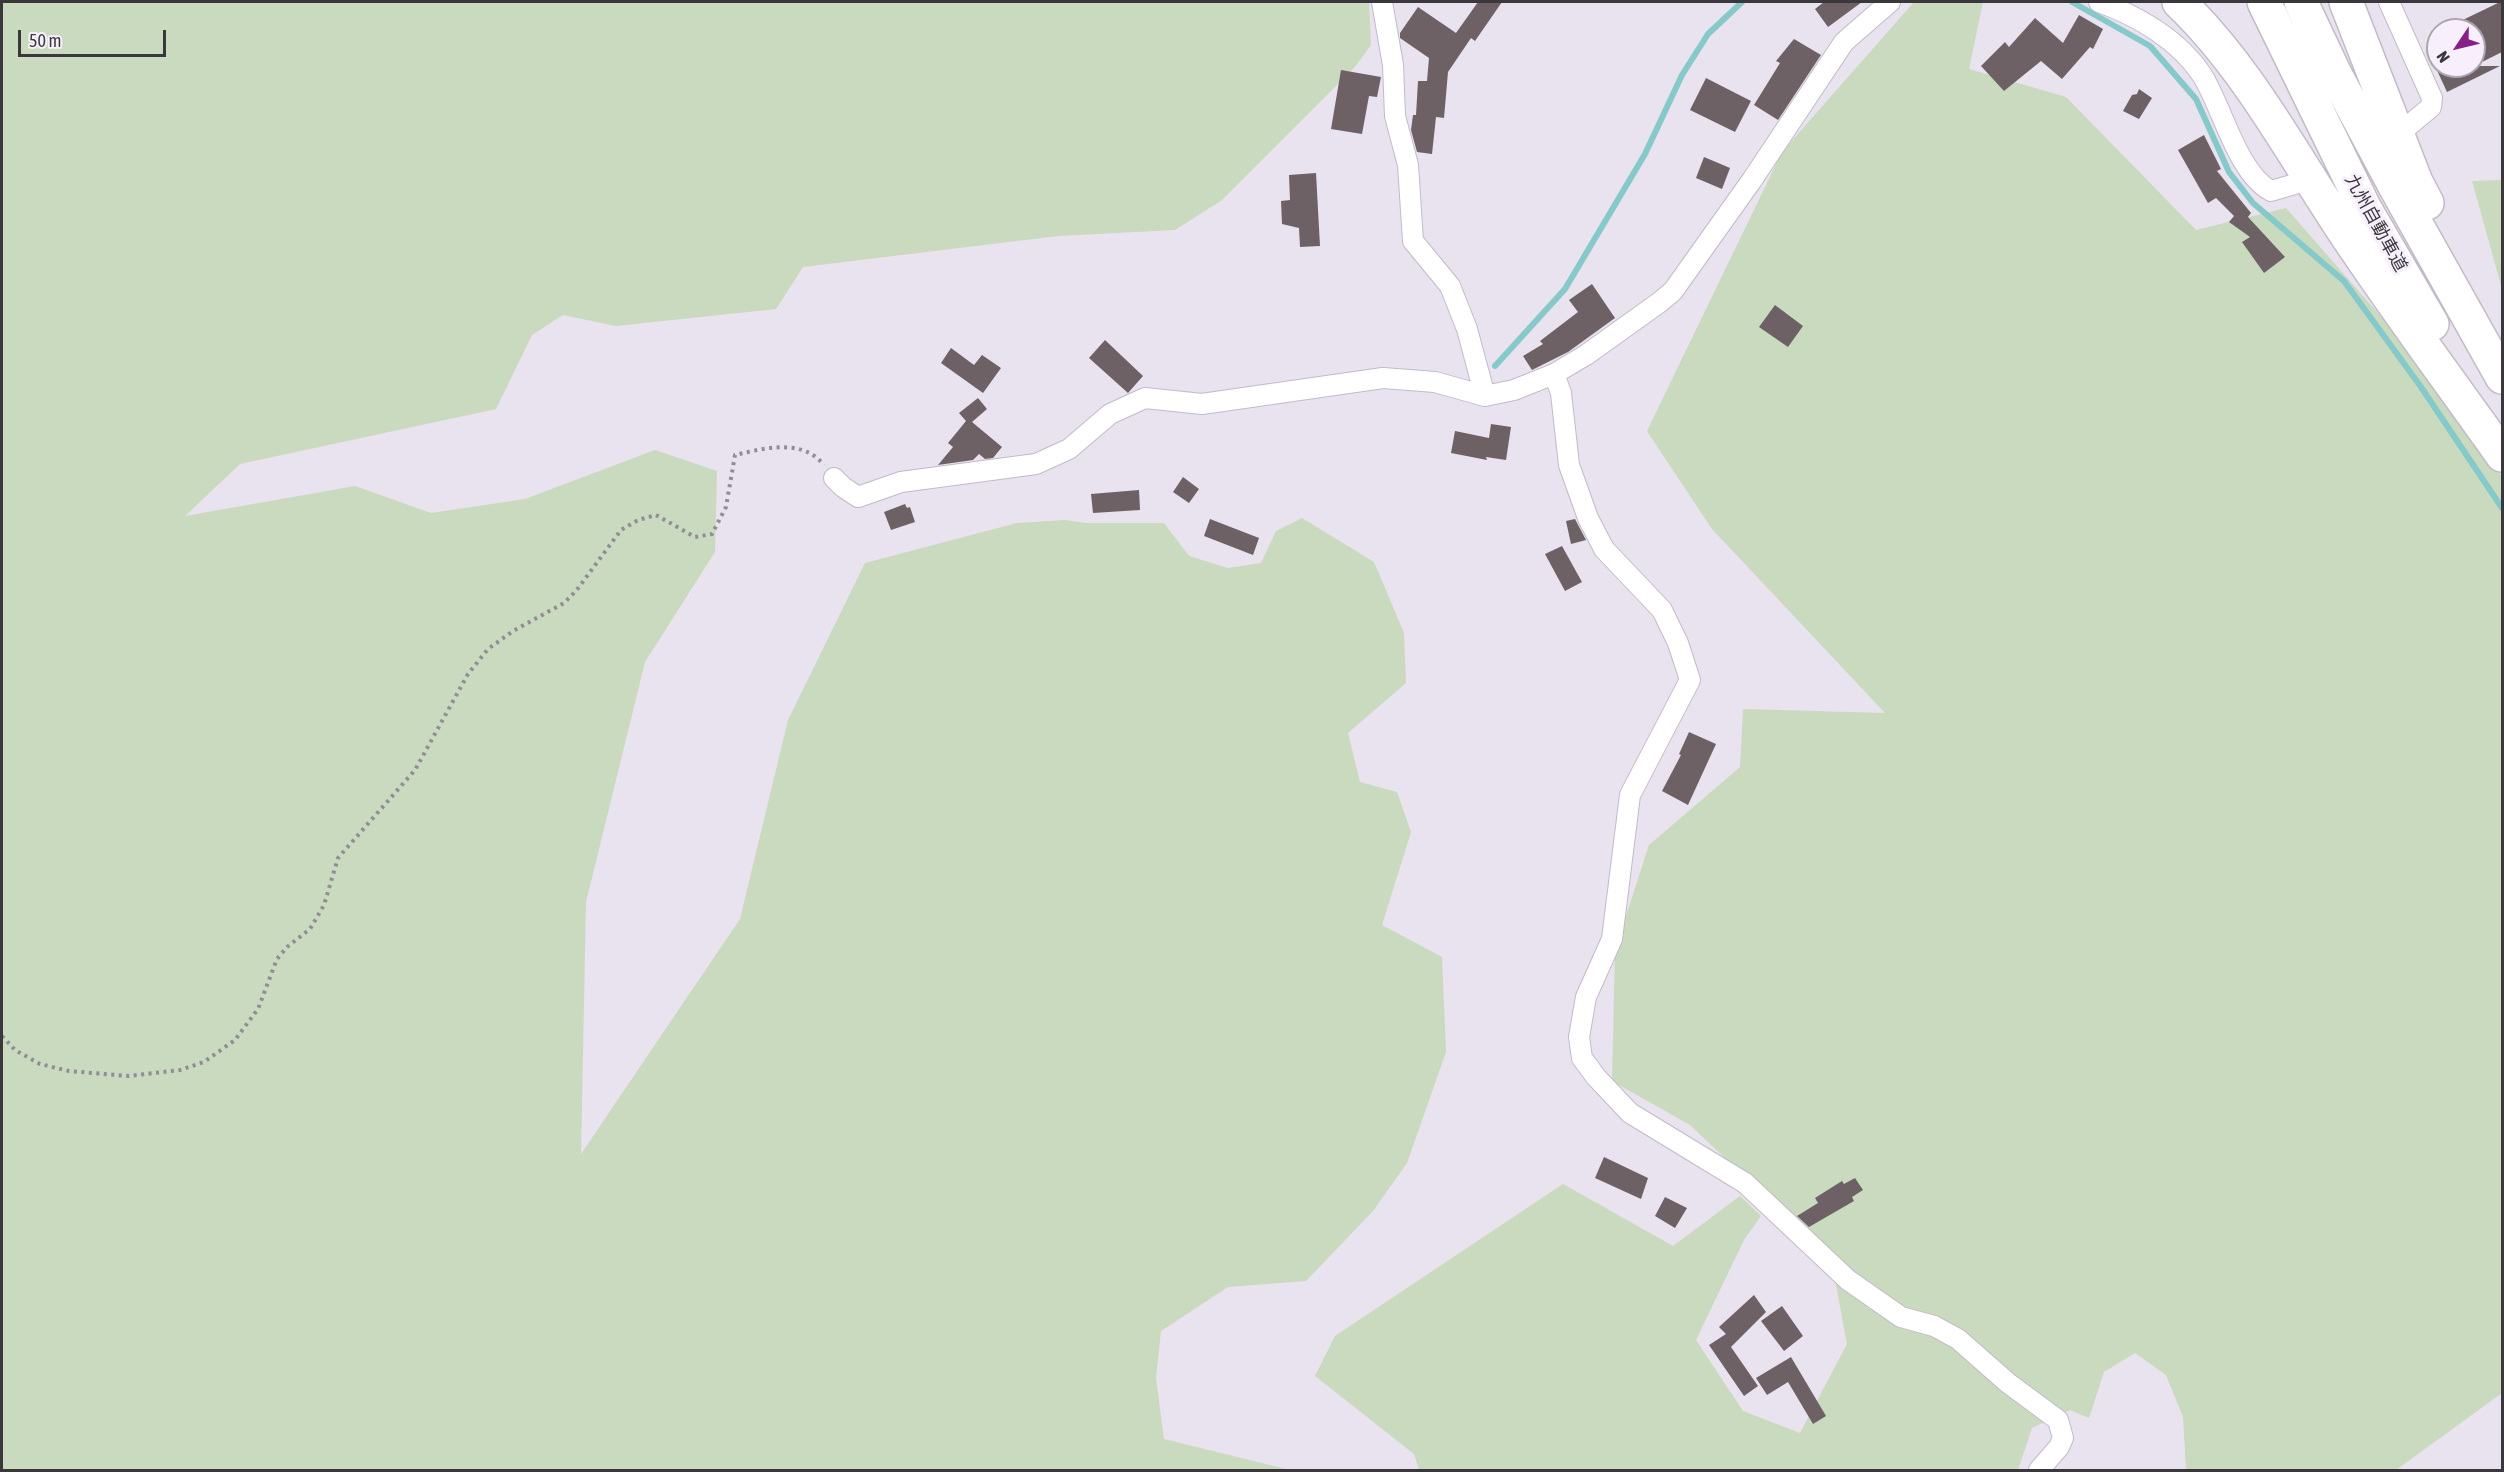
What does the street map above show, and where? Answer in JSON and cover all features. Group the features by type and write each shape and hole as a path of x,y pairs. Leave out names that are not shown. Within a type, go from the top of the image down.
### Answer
{"highway":[{"path":"2179,2 2203,24 2249,86 2349,239 2502,455"},
{"name":"九州自動車道","path":"2264,2 2364,207 2451,357 2502,437"},
{"name":"九州自動車道","path":"2301,2 2335,74 2397,190 2502,376"},
{"path":"2346,2 2416,182 2454,259 2488,320 2502,376"}],"street":[{"path":"1382,2 1393,65 1395,116 1408,165 1413,241 1450,286 1467,329 1485,396"},
{"path":"834,478 858,497 901,482 1036,464 1069,448 1110,414 1145,398 1202,404 1299,388 1383,378 1435,382 1485,396 1514,390 1554,374 1586,355 1673,291 1752,180 1844,42 1890,2"},
{"path":"2099,2 2139,19 2186,56 2202,76 2235,147 2262,186 2271,191 2295,184"},
{"path":"2389,2 2432,98 2431,107 2407,127"},
{"path":"1554,374 1561,393 1569,465 1588,518 1604,549 1662,610 1678,643 1690,680 1630,795 1612,939 1586,997 1579,1036 1582,1058 1596,1077 1630,1113 1745,1183 1848,1280 1901,1317 1934,1326 1958,1339 2008,1383 2058,1420 2063,1438 2058,1448 2039,1470"}],"path":[{"path":"2,1036 15,1050 40,1064 69,1071 129,1076 180,1070 204,1062 235,1040 258,1009 277,959 287,946 310,929 324,905 338,858 415,770 468,674 488,650 513,631 564,603 576,591 621,530 638,520 656,515 695,537 712,534 726,507 735,455 764,449 795,447 818,458 834,478"}],"green space":[{"path":"2,2 1369,2 1371,45 1354,68 1222,200 1175,230 1058,236 803,267 776,309 616,326 563,315 532,335 496,409 240,464 185,516 355,486 431,513 525,499 655,450 717,471 715,552 645,662 586,902 581,1154 740,919 788,720 865,563 1017,523 1065,520 1085,523 1164,523 1189,556 1228,568 1261,563 1276,531 1302,518 1374,562 1404,633 1406,683 1348,733 1360,782 1397,792 1411,832 1382,925 1442,957 1446,1052 1407,1163 1373,1211 1306,1281 1228,1287 1161,1331 1156,1378 1164,1439 1290,1470 2,1470"},
{"path":"1914,2 1983,2 1969,69 2066,97 2196,230 2286,208 2426,368 2502,477 2502,1393 2396,1470 2186,1470 2183,1417 2166,1375 2135,1353 2104,1372 2089,1418 2070,1410 2032,1428 2018,1470 1419,1470 1414,1454 1315,1376 1335,1336 1563,1184 1673,1246 1740,1196 1761,1216 1744,1240 1696,1340 1743,1411 1800,1433 1847,1344 1831,1258 1690,1125 1612,1081 1615,950 1649,845 1740,767 1743,709 1885,713 1712,529 1647,431 1782,152"},
{"path":"2502,180 2502,289 2472,181"}],"building":[{"path":"1478,2 1502,2 1475,41 1471,38 1448,72 1444,118 1436,117 1432,154 1417,152 1411,130 1413,115 1416,115 1418,81 1427,81 1429,58 1400,38 1400,33 1418,7 1456,33"},
{"path":"1824,2 1862,2 1828,27 1815,9"},
{"path":"2502,2 2502,52 2486,60 2486,18 2467,18"},
{"path":"2079,15 2103,29 2093,49 2090,47 2062,79 2041,61 2004,91 1981,66 2005,42 2009,47 2035,18 2063,43"},
{"path":"1794,39 1821,55 1778,120 1754,105 1780,63 1776,61"},
{"path":"2486,66 2500,66 2486,73"},
{"path":"1341,70 1381,77 1377,97 1369,96 1362,134 1331,129"},
{"path":"1706,78 1751,101 1735,132 1690,110"},
{"path":"2441,78 2476,78 2447,92"},
{"path":"2139,89 2152,98 2139,119 2123,111 2132,95 2137,94"},
{"path":"2204,135 2221,169 2217,171 2251,213 2248,217 2285,257 2264,273 2242,242 2250,237 2229,222 2234,216 2216,198 2208,203 2178,150"},
{"path":"1704,157 1730,168 1722,189 1696,178"},
{"path":"1316,173 1320,246 1300,247 1299,228 1282,224 1281,201 1290,200 1289,175"},
{"path":"1592,284 1615,318 1568,352 1532,370 1523,356 1543,344 1540,341 1578,312 1569,300"},
{"path":"1775,305 1803,326 1788,347 1759,327"},
{"path":"1105,340 1143,376 1128,393 1089,358"},
{"path":"951,348 974,365 982,355 1001,368 983,393 941,363"},
{"path":"978,398 987,409 972,422 1002,447 993,458 985,459 979,454 973,460 938,465 953,447 948,443 966,421 959,413"},
{"path":"1491,424 1511,427 1506,460 1486,457 1487,460 1451,453 1455,431 1489,438"},
{"path":"1183,477 1199,489 1189,503 1173,492"},
{"path":"1139,490 1140,510 1093,513 1091,494"},
{"path":"905,504 907,508 910,507 915,522 891,530 884,512"},
{"path":"1210,519 1259,538 1253,555 1204,536"},
{"path":"1575,519 1586,540 1571,544 1566,521"},
{"path":"1562,546 1582,582 1565,591 1545,554"},
{"path":"1689,732 1716,744 1688,805 1662,791 1681,755 1679,754"},
{"path":"1604,1157 1648,1178 1641,1199 1595,1178"},
{"path":"1855,1178 1863,1190 1852,1197 1854,1201 1809,1227 1797,1216 1818,1203 1815,1198 1842,1181 1844,1184"},
{"path":"1665,1197 1687,1208 1675,1228 1655,1216"},
{"path":"1754,1295 1766,1312 1731,1347 1758,1386 1744,1396 1709,1345 1726,1334 1719,1327"},
{"path":"1782,1306 1803,1336 1784,1351 1761,1321"},
{"path":"1791,1357 1826,1416 1813,1424 1788,1382 1767,1395 1756,1378"}],"waterway":[{"path":"1495,366 1565,289 1645,154 1682,75 1708,34 1742,2"},
{"path":"2072,2 2150,46 2196,99 2229,172 2253,203 2344,281 2421,387 2502,508"}]}
